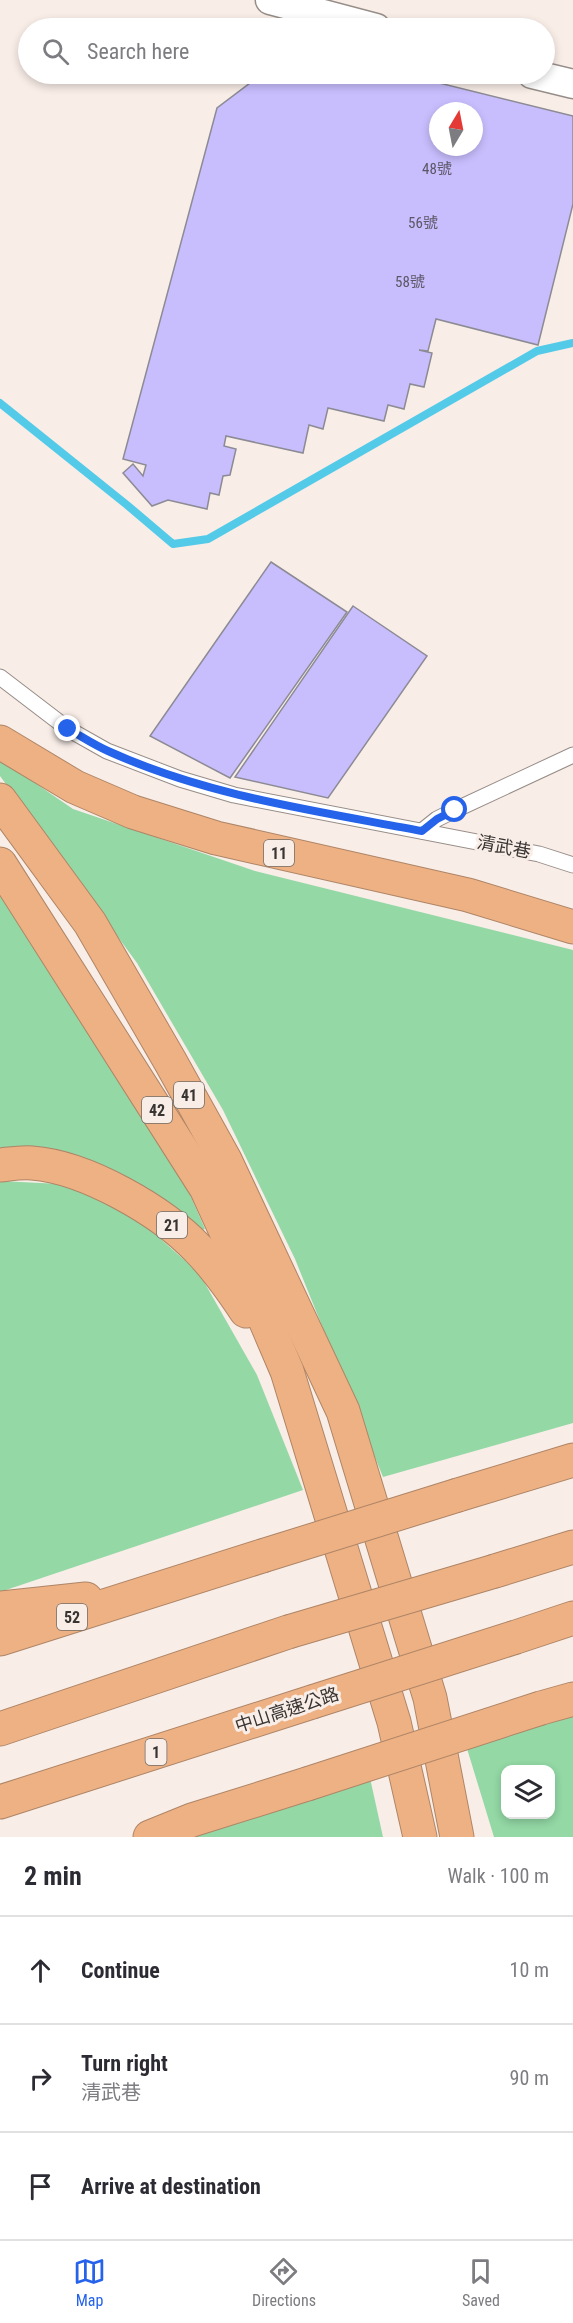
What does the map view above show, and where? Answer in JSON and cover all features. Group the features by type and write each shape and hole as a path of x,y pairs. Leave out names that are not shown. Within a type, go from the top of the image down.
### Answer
{"highway":[{"name":"11","path":"0,741 75,787 133,812 216,838 468,895 573,927"},
{"name":"41","path":"0,800 90,923 170,1061 225,1160 343,1411 430,1698 459,1829"},
{"name":"42","path":"0,864 206,1188 287,1371"},
{"name":"21","path":"0,1165 32,1163 82,1174 169,1222 198,1249 226,1282 287,1371"},
{"path":"287,1371 394,1722 420,1837"},
{"path":"0,1608 144,1593 573,1460"},
{"path":"0,1729 288,1632 573,1547"},
{"name":"52","path":"0,1639 42,1628 144,1593"},
{"name":"中山高速公路","path":"0,1802 573,1618"},
{"path":"150,1837 192,1820 573,1699"}],"street":[{"path":"270,0 338,18"},
{"path":"555,80 573,84"}],"lane":[{"name":"清武巷","path":"0,677 68,729 107,751 180,779 234,795 539,854 573,865"},
{"path":"422,831 437,819 573,755"}],"green space":[{"path":"0,759 73,809 255,871 573,950 573,1423 383,1477 295,1259 223,1110 137,963 0,776"},
{"path":"0,892 181,1174 205,1229 194,1233 114,1182 0,1164"},
{"path":"0,1181 61,1184 129,1211 199,1273 257,1375 303,1490 0,1592"},
{"path":"573,1703 573,1837 494,1837 465,1742"},
{"path":"370,1778 383,1837 176,1837"}],"building":[{"path":"249,84 443,84 573,116 573,204 538,345 436,319 428,351 419,350 432,353 424,387 410,384 404,409 388,405 384,421 328,408 323,429 309,425 303,453 226,436 224,446 236,449 230,475 223,476 219,495 210,493 207,509 168,500 152,506 123,473 133,464 143,476 146,465 123,459 217,108"},
{"path":"271,562 347,612 230,778 150,736"},
{"path":"353,606 427,656 328,798 235,777"}],"waterway":[{"path":"0,403 173,544 208,539 537,351 573,343"}],"route":[{"path":"68,729 107,751 180,779 234,795 422,831 437,819 455,810"}]}
